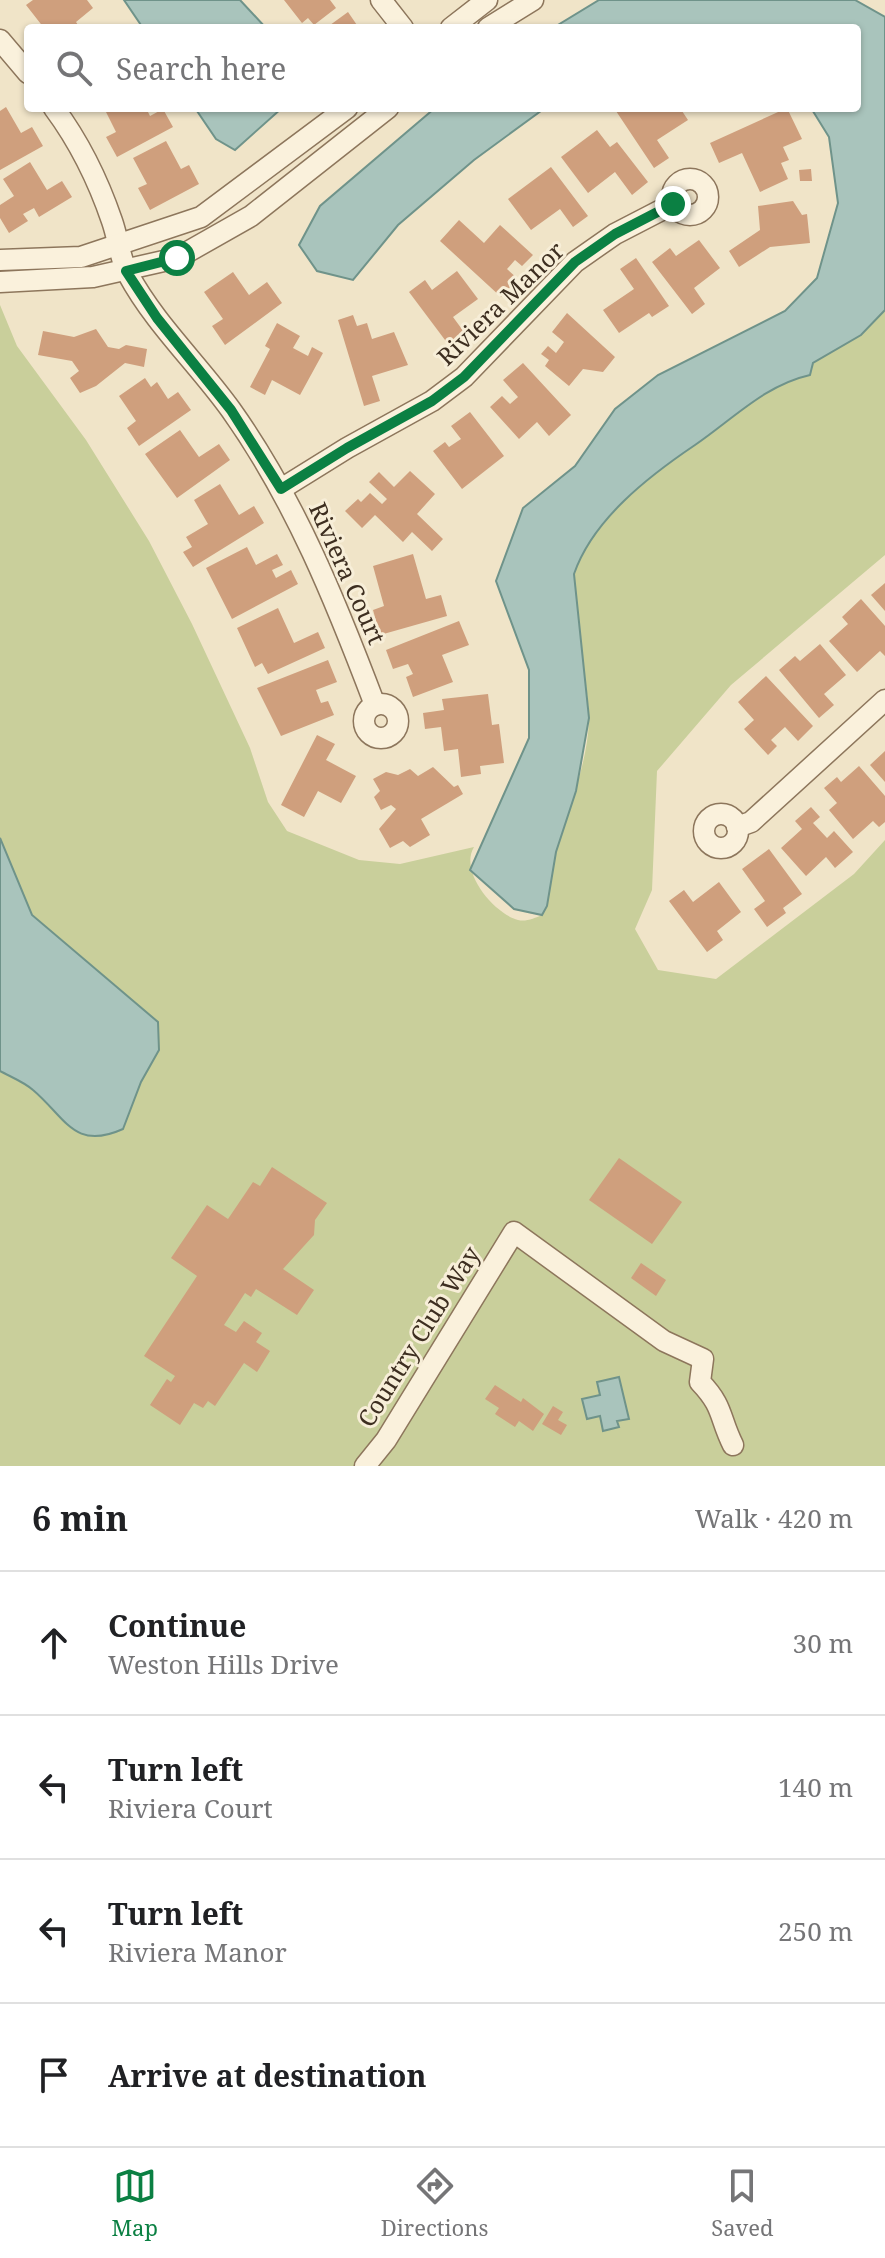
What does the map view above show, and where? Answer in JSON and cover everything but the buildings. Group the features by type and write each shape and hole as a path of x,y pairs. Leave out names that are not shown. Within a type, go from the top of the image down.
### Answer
{"street":[{"path":"381,0 400,24"},
{"path":"456,24 487,0"},
{"path":"494,24 533,0"},
{"path":"0,40 24,68"},
{"path":"57,112 88,162 120,244 126,271"},
{"path":"0,260 81,257 201,217 342,112"},
{"path":"0,282 126,271 177,258 251,216 383,112"},
{"name":"Riviera Manor","path":"281,489 432,401 464,377 575,262 615,234 673,204"},
{"name":"Riviera Court","path":"126,271 157,318 231,410 281,489 335,599 375,705"},
{"path":"737,827 751,822 885,700"},
{"name":"Country Club Way","path":"365,1466 386,1440 514,1232 664,1341 703,1359 700,1382 720,1404 721,1417 733,1445"}],"green space":[{"path":"0,305 17,346 86,440 149,541 250,748 268,802 287,831 359,860 400,864 474,847 471,868 481,890 498,909 521,920 542,915 545,908 557,850 588,738 588,706 575,595 577,565 585,550 617,508 656,471 768,390 807,376 812,371 813,363 861,335 885,310 885,555 731,685 657,771 652,890 635,929 658,970 716,979 854,874 885,840 885,1466 0,1466"}],"water":[{"path":"124,0 240,0 262,24 140,24"},
{"path":"599,0 855,0 885,17 885,310 861,335 813,363 810,375 778,386 659,470 624,500 594,535 583,554 574,574 589,718 576,791 556,852 547,906 542,915 514,909 470,870 529,738 529,670 496,581 523,508 575,466 615,409 658,375 785,311 817,278 838,203 829,137 813,112 861,112 861,24 560,24"},
{"path":"198,112 278,112 235,150 216,139"},
{"path":"430,112 540,112 474,160 398,225 353,280 317,271 299,245 320,206"},
{"path":"0,838 32,915 158,1022 159,1050 141,1082 123,1129 106,1135 82,1134 29,1087 0,1071"},
{"path":"619,1377 629,1419 617,1421 619,1427 603,1431 600,1416 587,1419 582,1399 600,1395 597,1382"}],"route":[{"path":"177,258 126,271 157,318 231,410 281,489 432,401 464,377 575,262 615,234 673,204"}]}
